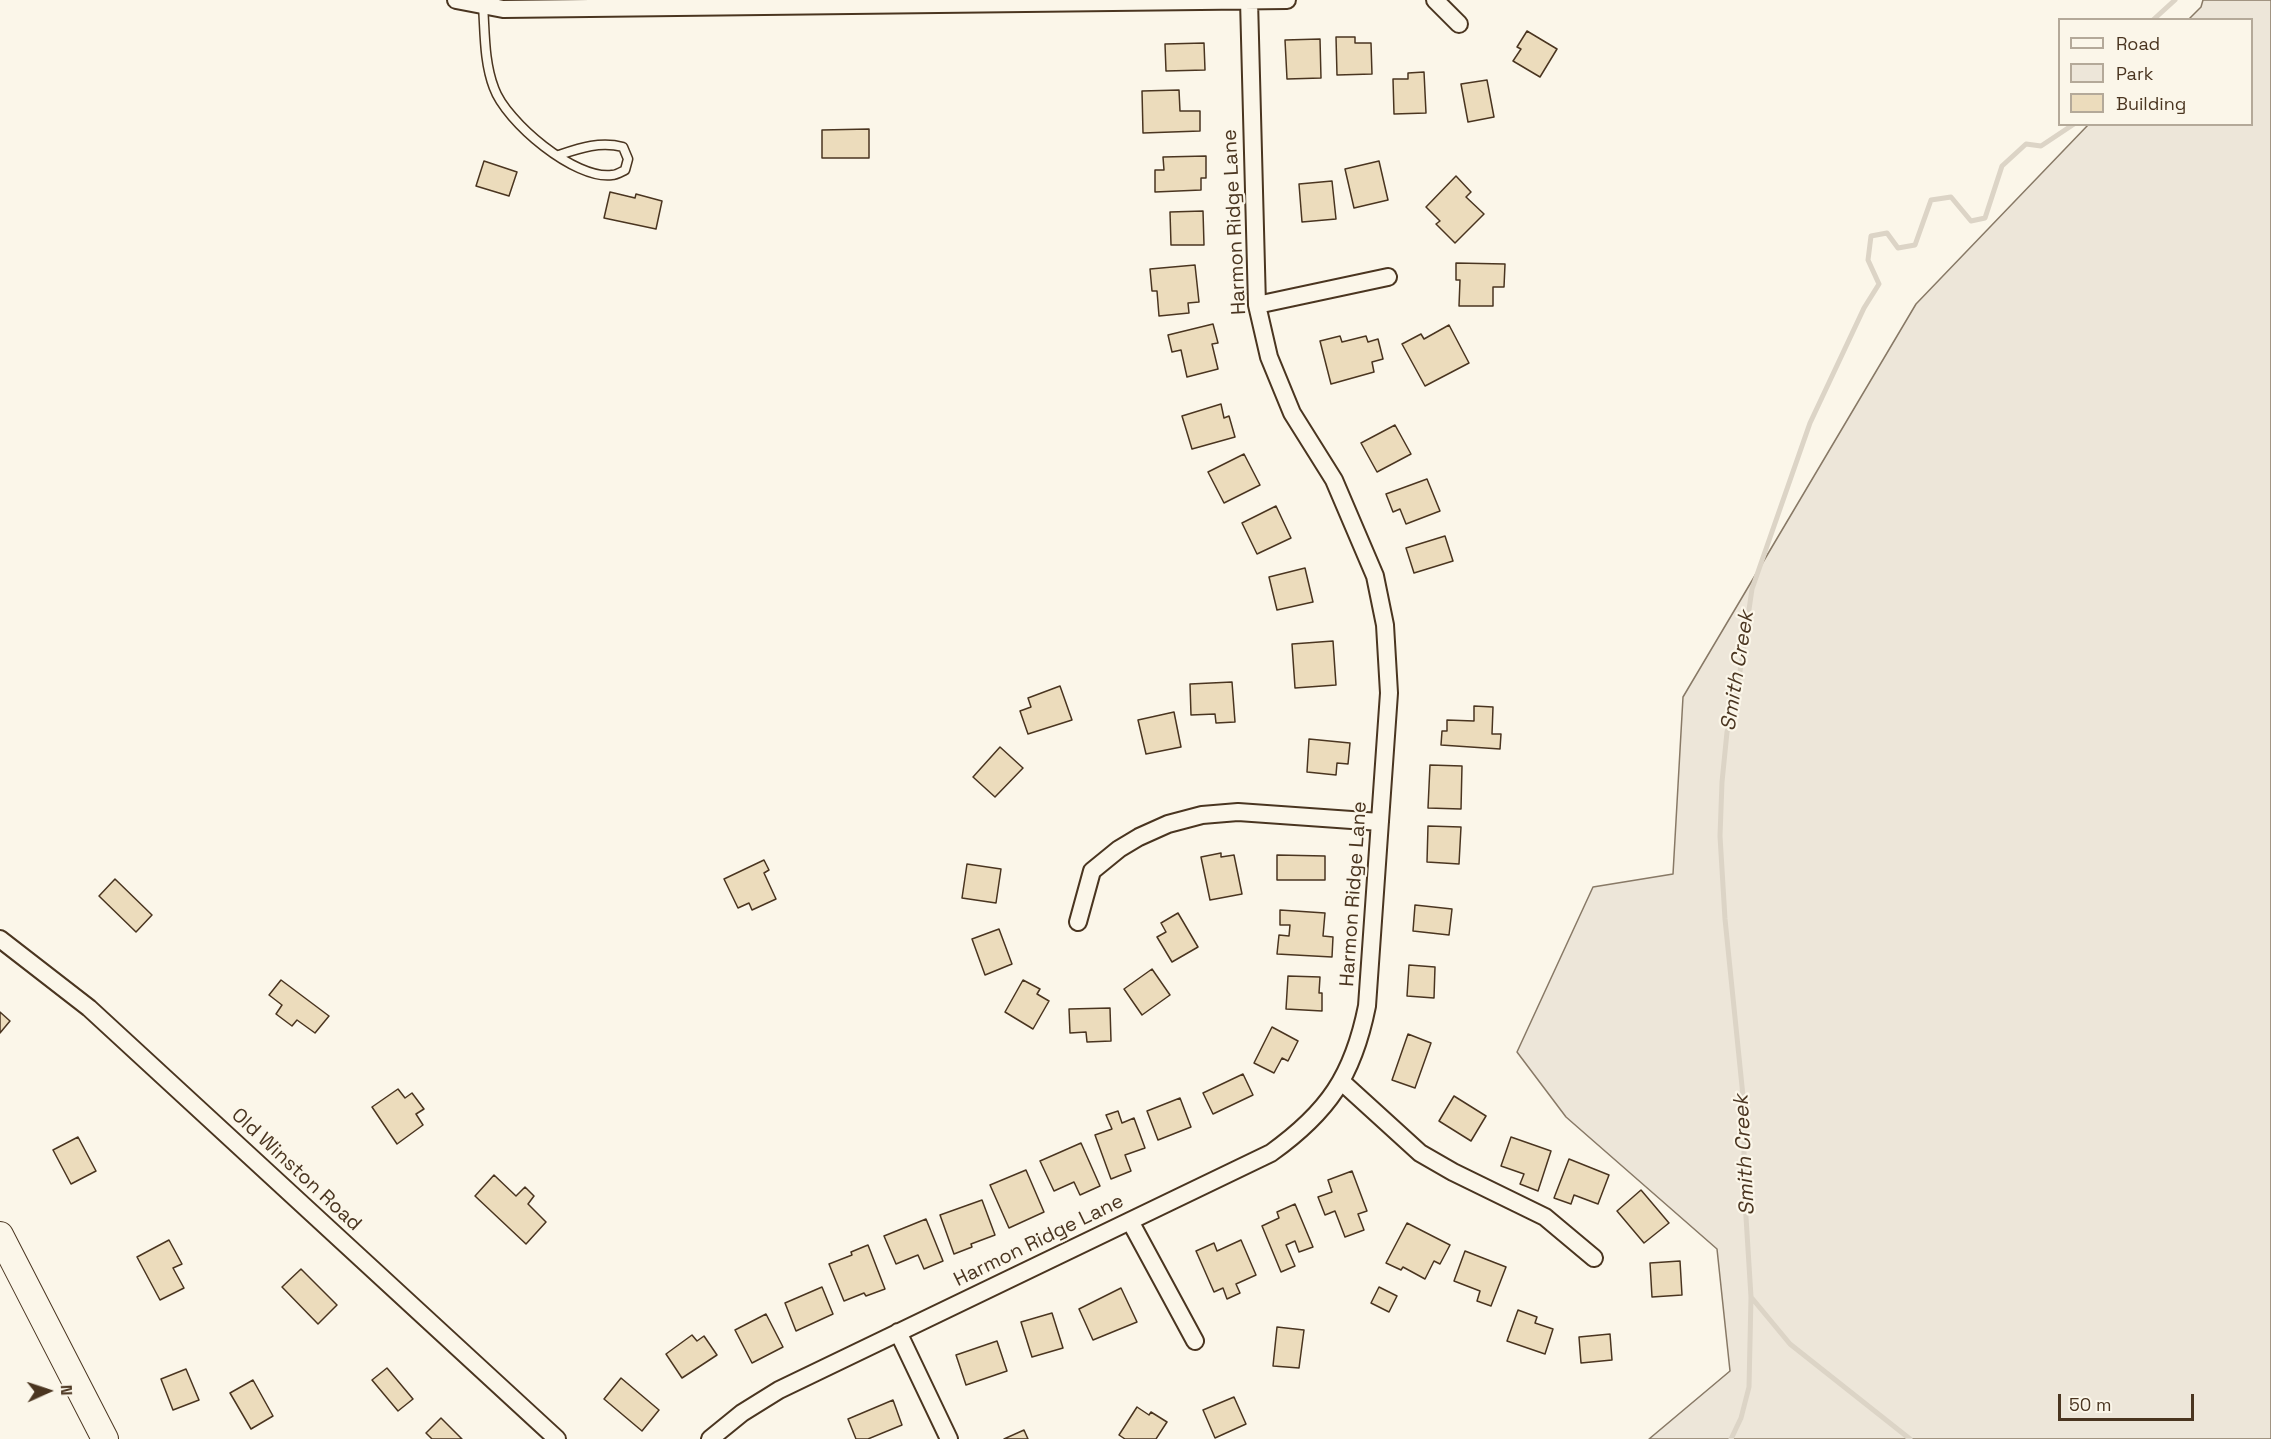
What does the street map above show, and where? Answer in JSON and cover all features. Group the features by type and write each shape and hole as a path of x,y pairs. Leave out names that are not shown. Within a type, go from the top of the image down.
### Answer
{"main road":[{"path":"0,1235 105,1439"}],"street":[{"path":"456,0 503,9 1287,0"},
{"name":"Harmon Ridge Lane","path":"710,1439 742,1413 779,1390 1271,1153 1296,1135 1316,1116 1342,1082 1361,1037 1367,1006 1389,674 1385,625 1375,576 1334,480 1292,413 1269,357 1257,305 1254,269 1249,0"},
{"path":"1435,0 1459,24"},
{"path":"1257,305 1388,277"},
{"path":"1078,922 1092,871 1119,849 1168,824 1202,815 1238,812 1380,822"},
{"name":"Old Winston Road","path":"0,939 89,1008 557,1439"},
{"path":"1342,1082 1420,1153 1453,1172 1545,1217 1594,1258"},
{"path":"1130,1221 1195,1341"},
{"path":"898,1332 949,1439"}],"lane":[{"path":"483,5 487,64 494,90 509,114 532,138 577,167 595,174 613,175 625,170 628,159 623,147 610,144 586,146 559,155"}],"green space":[{"path":"2203,0 2271,0 2271,1439 1649,1439 1730,1371 1717,1249 1566,1117 1517,1052 1593,887 1673,874 1683,697 1916,304 2087,126 2253,126 2253,18 2190,18 2201,7"}],"building":[{"path":"1527,31 1557,49 1540,77 1513,61 1521,49 1517,47"},
{"path":"1336,37 1355,37 1355,43 1371,43 1372,74 1337,75"},
{"path":"1320,39 1321,78 1287,79 1285,40"},
{"path":"1204,43 1205,70 1166,71 1165,44"},
{"path":"1424,72 1426,113 1394,114 1393,79 1408,79 1408,73"},
{"path":"1487,80 1494,117 1468,122 1461,84"},
{"path":"1179,90 1180,111 1200,111 1200,131 1143,133 1142,91"},
{"path":"869,129 869,158 822,158 822,130"},
{"path":"1206,156 1206,178 1201,178 1201,190 1155,192 1155,170 1164,170 1163,157"},
{"path":"484,161 517,172 509,196 476,186"},
{"path":"1379,161 1388,200 1354,208 1345,169"},
{"path":"1456,176 1471,192 1466,197 1484,214 1455,243 1436,224 1440,221 1426,207"},
{"path":"1332,181 1336,219 1302,222 1299,184"},
{"path":"610,192 635,198 636,194 662,201 656,229 604,218"},
{"path":"1203,211 1204,245 1171,245 1170,212"},
{"path":"1456,263 1505,264 1504,287 1493,287 1493,306 1459,306 1460,280 1456,280"},
{"path":"1195,265 1199,302 1188,303 1189,313 1159,316 1157,291 1152,291 1150,269"},
{"path":"1213,324 1218,343 1212,344 1218,369 1187,377 1181,350 1172,352 1168,335"},
{"path":"1449,325 1469,363 1425,386 1402,344 1421,334 1424,339"},
{"path":"1340,336 1342,342 1366,336 1368,342 1378,339 1383,359 1372,362 1374,372 1331,384 1320,341"},
{"path":"1221,404 1224,418 1229,416 1235,437 1192,449 1182,416"},
{"path":"1395,425 1411,454 1377,472 1361,443"},
{"path":"1244,454 1260,485 1224,503 1208,472"},
{"path":"1427,479 1440,511 1406,524 1400,509 1393,512 1386,494"},
{"path":"1276,506 1291,538 1257,554 1242,523"},
{"path":"1445,536 1453,561 1414,573 1406,548"},
{"path":"1305,568 1313,602 1277,610 1269,577"},
{"path":"1333,641 1336,685 1295,688 1292,644"},
{"path":"1232,682 1235,722 1216,723 1215,714 1191,715 1190,684"},
{"path":"1060,686 1072,720 1028,734 1020,711 1031,707 1028,698"},
{"path":"1474,706 1493,707 1492,734 1501,734 1500,749 1441,745 1442,731 1447,731 1447,720 1474,721"},
{"path":"1174,712 1181,747 1146,754 1138,720"},
{"path":"1309,739 1350,743 1348,764 1337,763 1336,775 1307,772"},
{"path":"1000,747 1023,768 995,797 973,777"},
{"path":"1430,765 1462,766 1461,809 1428,808"},
{"path":"1428,826 1461,827 1459,864 1427,862"},
{"path":"1221,853 1221,857 1234,855 1242,894 1210,900 1201,857"},
{"path":"1277,855 1325,856 1325,880 1277,880"},
{"path":"764,860 769,870 764,873 776,899 752,910 749,903 738,908 724,879"},
{"path":"967,864 1001,869 996,903 962,898"},
{"path":"115,879 152,915 136,932 99,896"},
{"path":"1415,905 1452,909 1449,935 1413,931"},
{"path":"1280,910 1325,913 1323,936 1333,937 1332,957 1277,954 1279,935 1289,936 1290,925 1280,925"},
{"path":"1178,913 1198,947 1172,962 1157,937 1166,932 1161,923"},
{"path":"999,929 1012,964 985,975 972,939"},
{"path":"1409,965 1435,967 1434,998 1407,996"},
{"path":"1152,969 1170,995 1142,1015 1124,989"},
{"path":"1288,976 1320,977 1319,993 1322,993 1322,1011 1286,1009"},
{"path":"281,980 329,1016 315,1033 297,1020 292,1026 276,1014 282,1005 269,995"},
{"path":"1023,980 1040,989 1037,994 1049,1001 1033,1029 1005,1012"},
{"path":"1110,1008 1111,1041 1087,1042 1086,1032 1070,1033 1069,1009"},
{"path":"0,1012 10,1021 0,1033"},
{"path":"1272,1027 1298,1041 1288,1061 1282,1058 1274,1073 1254,1063"},
{"path":"1408,1034 1431,1043 1415,1088 1392,1080"},
{"path":"1243,1074 1253,1095 1213,1114 1203,1093"},
{"path":"398,1089 405,1098 412,1093 424,1109 416,1114 423,1125 397,1144 372,1107"},
{"path":"1454,1096 1486,1116 1471,1141 1439,1121"},
{"path":"1180,1098 1191,1127 1158,1140 1147,1111"},
{"path":"1118,1111 1122,1123 1134,1118 1145,1148 1125,1155 1131,1171 1111,1179 1095,1135 1112,1129 1106,1115"},
{"path":"78,1137 96,1171 71,1184 53,1150"},
{"path":"1511,1137 1551,1151 1538,1191 1520,1184 1524,1174 1501,1166"},
{"path":"1081,1143 1100,1186 1080,1195 1074,1182 1054,1191 1040,1161"},
{"path":"1569,1159 1609,1175 1598,1204 1574,1195 1571,1204 1554,1198"},
{"path":"1026,1170 1044,1212 1009,1228 990,1185"},
{"path":"1352,1171 1367,1211 1358,1214 1364,1230 1345,1237 1335,1211 1325,1215 1318,1197 1332,1192 1328,1180"},
{"path":"494,1175 516,1196 525,1187 534,1196 528,1204 546,1222 526,1244 475,1196"},
{"path":"1641,1190 1669,1223 1644,1243 1617,1211"},
{"path":"982,1200 995,1235 971,1244 972,1247 954,1254 940,1215"},
{"path":"1295,1204 1313,1247 1299,1252 1295,1241 1286,1245 1295,1266 1281,1272 1262,1226 1279,1218 1277,1212"},
{"path":"926,1219 943,1261 924,1269 918,1255 896,1264 884,1236"},
{"path":"1407,1223 1450,1245 1440,1264 1434,1261 1425,1279 1403,1267 1401,1270 1386,1263"},
{"path":"169,1240 182,1264 173,1268 184,1288 160,1300 137,1257"},
{"path":"1241,1240 1256,1275 1236,1284 1240,1293 1227,1299 1223,1288 1214,1292 1196,1251 1214,1243 1217,1251"},
{"path":"868,1245 885,1289 866,1296 864,1293 844,1301 829,1264 852,1255 851,1252"},
{"path":"1465,1251 1506,1267 1491,1306 1477,1301 1480,1291 1454,1281"},
{"path":"1680,1261 1682,1295 1652,1297 1650,1263"},
{"path":"301,1269 337,1305 318,1324 282,1287"},
{"path":"822,1287 833,1314 796,1331 785,1303"},
{"path":"1379,1287 1397,1296 1389,1312 1371,1303"},
{"path":"1121,1288 1137,1322 1093,1340 1079,1309"},
{"path":"1518,1310 1537,1317 1535,1323 1553,1329 1545,1354 1507,1341"},
{"path":"1052,1313 1063,1348 1032,1357 1021,1322"},
{"path":"766,1314 783,1347 752,1363 735,1330"},
{"path":"1277,1327 1304,1330 1299,1368 1273,1366"},
{"path":"1610,1334 1612,1360 1581,1363 1579,1337"},
{"path":"692,1335 697,1341 704,1336 717,1355 682,1378 666,1354"},
{"path":"997,1341 1007,1371 966,1385 956,1355"},
{"path":"387,1368 413,1399 398,1411 372,1380"},
{"path":"186,1369 199,1400 173,1410 161,1379"},
{"path":"621,1378 659,1410 642,1431 604,1399"},
{"path":"253,1380 273,1416 251,1429 230,1393"},
{"path":"1234,1397 1246,1424 1215,1438 1203,1410"},
{"path":"893,1400 902,1425 868,1439 856,1439 848,1419"},
{"path":"1137,1407 1167,1422 1156,1439 1125,1439 1119,1435"},
{"path":"441,1418 462,1439 432,1439 426,1433"},
{"path":"1024,1430 1028,1439 1004,1439"}],"waterway":[{"name":"Smith Creek","path":"2155,18 2175,0"},
{"name":"Smith Creek","path":"1731,1439 1741,1418 1749,1387 1751,1297 1744,1185 1744,1106 1725,919 1720,836 1727,732 1737,692 1752,589 1810,423 1864,308 1879,284 1868,260 1871,236 1887,233 1898,248 1915,245 1931,200 1951,197 1971,221 1985,218 2002,166 2026,144 2041,146 2071,126"},
{"path":"1751,1297 1790,1344 1910,1439"}]}
